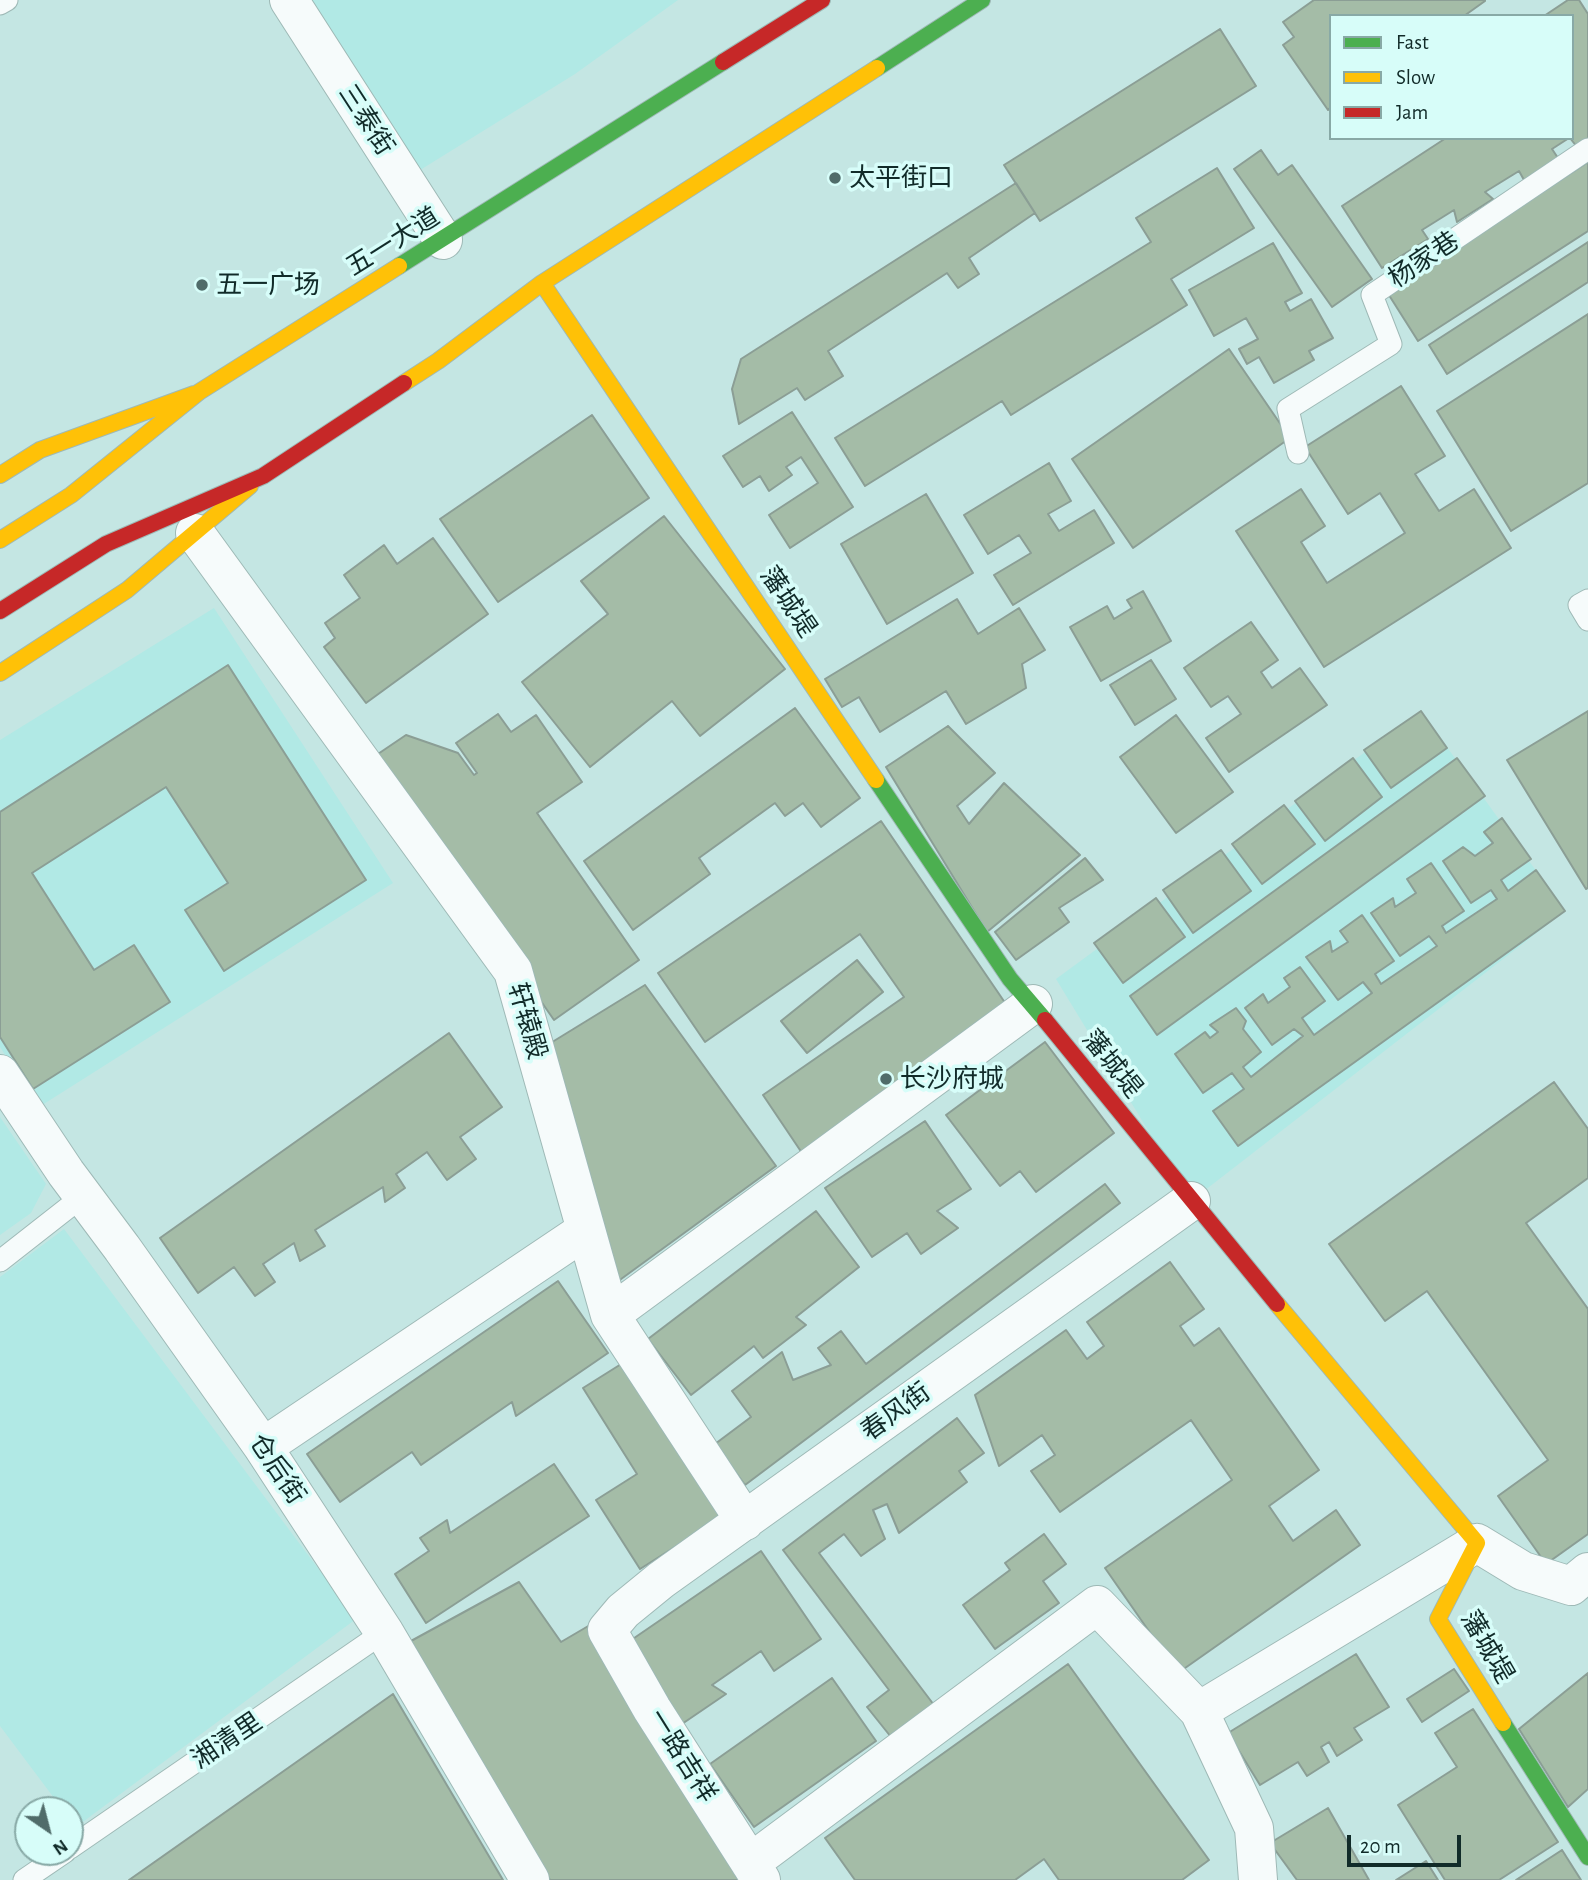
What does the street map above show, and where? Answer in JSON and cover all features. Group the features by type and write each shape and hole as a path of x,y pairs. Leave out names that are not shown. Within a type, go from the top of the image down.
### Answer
{"main road":[{"name":"五一大道","path":"0,540 71,495 199,392 822,0"},
{"path":"0,673 127,590 263,476 438,361 542,283 982,0"},
{"name":"藩城堤","path":"542,283 1010,979 1191,1201 1477,1543 1438,1619 1588,1857"},
{"path":"0,475 40,450 199,392"},
{"path":"0,611 106,544 263,476"}],"street":[{"name":"三泰街","path":"289,0 443,240"},
{"name":"轩辕殿","path":"195,533 513,971 610,1315 745,1521"},
{"path":"610,1315 1033,1004"},
{"name":"仓后街","path":"0,1074 83,1196 263,1447 384,1632 530,1880"},
{"name":"春风街","path":"607,1630 623,1611 661,1580 1191,1201"},
{"path":"263,1447 586,1230"},
{"path":"1199,1711 1477,1543 1523,1571 1571,1586 1588,1572"},
{"path":"756,1871 1097,1605 1199,1711 1254,1828 1258,1880"},
{"name":"一路吉祥","path":"607,1630 652,1709 756,1871"}],"lane":[{"path":"0,4 7,0"},
{"name":"杨家巷","path":"1298,453 1288,409 1391,344 1372,295 1588,149"},
{"path":"1588,600 1580,605 1588,620"},
{"path":"0,1261 83,1196"},
{"name":"湘清里","path":"84,1838 384,1632"},
{"path":"24,1880 44,1866"}],"shaded area":[{"path":"289,0 678,0 575,74 404,180"},
{"path":"214,608 393,883 39,1107 0,1047 0,740"},
{"path":"1421,711 1565,911 1191,1201 1056,979"},
{"path":"0,1117 46,1184 31,1213 0,1235"},
{"path":"64,1229 356,1619 84,1821 84,1796 52,1796 0,1726 0,1277"}],"building":[{"path":"1314,0 1485,0 1467,14 1329,14 1328,110 1283,45 1294,37 1283,22"},
{"path":"1568,0 1579,0 1588,14 1588,138 1577,147 1572,140 1574,140 1574,14 1547,14"},
{"path":"1220,29 1256,86 1040,221 1004,165"},
{"path":"1443,140 1566,140 1552,149 1558,158 1524,180 1519,171 1485,192 1493,199 1457,222 1454,210 1422,230 1428,239 1382,268 1342,206"},
{"path":"1261,150 1278,175 1292,165 1372,279 1332,307 1234,169"},
{"path":"1588,162 1588,231 1418,341 1387,292"},
{"path":"1217,168 1254,228 1171,279 1187,305 1011,415 1002,401 865,486 835,438 1151,242 1136,218"},
{"path":"1016,183 1035,213 969,258 979,274 958,288 947,273 828,351 843,376 805,400 797,388 739,424 732,389 741,359"},
{"path":"1588,242 1588,282 1447,374 1429,345"},
{"path":"1273,243 1302,293 1285,302 1290,311 1311,299 1333,338 1309,351 1314,360 1274,383 1259,357 1247,364 1239,349 1258,339 1246,318 1214,336 1189,290"},
{"path":"1588,314 1588,483 1511,531 1437,411"},
{"path":"1229,349 1290,438 1133,548 1072,459"},
{"path":"1401,386 1445,456 1415,474 1439,511 1474,489 1511,548 1324,667 1236,531 1301,489 1325,526 1301,542 1327,583 1405,533 1380,493 1348,514 1305,447"},
{"path":"792,412 853,507 790,548 769,515 818,483 801,457 786,467 792,475 769,491 760,476 743,487 723,456"},
{"path":"592,415 649,498 498,602 440,519"},
{"path":"1049,463 1071,501 1048,514 1059,531 1094,510 1114,543 1013,605 994,575 1031,553 1019,535 988,554 964,515"},
{"path":"926,494 973,573 887,624 841,544"},
{"path":"664,516 785,669 700,736 672,701 590,767 522,682 608,614 581,581"},
{"path":"433,538 488,614 366,703 324,647 335,638 325,623 360,598 344,575 384,545 397,564"},
{"path":"1143,591 1171,641 1101,681 1070,627 1107,606 1114,619 1132,608 1127,600"},
{"path":"957,599 978,634 1019,608 1045,650 1022,664 1026,688 966,724 946,691 880,732 859,697 842,707 825,679"},
{"path":"1251,622 1278,660 1261,672 1272,688 1300,668 1327,705 1229,772 1206,738 1241,714 1228,696 1211,707 1184,668"},
{"path":"1151,660 1176,699 1135,725 1110,685"},
{"path":"228,665 366,880 224,971 185,910 228,883 166,787 32,873 94,970 134,945 170,1002 33,1089 0,1037 0,812"},
{"path":"795,708 860,798 821,827 803,803 785,816 775,803 699,858 710,874 633,930 584,861"},
{"path":"1421,711 1447,748 1391,788 1364,750"},
{"path":"1588,711 1588,888 1586,889 1507,760"},
{"path":"498,714 511,732 536,715 582,782 537,813 639,960 554,1020 372,758 406,735 458,753 474,775 477,773 456,743"},
{"path":"1176,715 1233,792 1176,833 1120,757"},
{"path":"948,726 995,773 957,806 969,824 1004,783 1080,855 987,932 886,767"},
{"path":"1353,758 1382,797 1325,841 1295,801"},
{"path":"1457,758 1485,796 1157,1035 1130,996"},
{"path":"1284,805 1315,844 1262,884 1232,844"},
{"path":"1502,818 1531,859 1501,880 1508,891 1536,870 1565,911 1238,1146 1213,1111 1244,1089 1232,1073 1203,1093 1175,1054 1205,1032 1210,1038 1218,1032 1210,1025 1236,1008 1246,1021 1243,1029 1261,1052 1243,1067 1251,1077 1303,1036 1294,1029 1272,1045 1245,1008 1263,994 1268,1003 1290,987 1284,978 1300,967 1325,1001 1302,1018 1314,1035 1372,993 1363,982 1338,1000 1306,957 1330,941 1332,952 1348,942 1340,931 1362,915 1394,961 1375,974 1381,984 1437,946 1429,936 1400,956 1371,913 1393,898 1395,907 1416,893 1407,879 1431,863 1464,911 1442,926 1446,933 1497,899 1491,890 1471,903 1443,861 1463,847 1475,856 1493,843 1484,832"},
{"path":"881,821 1010,1010 802,1153 763,1095 904,997 860,934 705,1042 658,973"},
{"path":"1221,850 1251,891 1193,933 1163,890"},
{"path":"1085,858 1103,880 1059,908 1069,922 1016,960 995,932"},
{"path":"1156,898 1185,937 1123,983 1094,943"},
{"path":"857,960 883,992 807,1053 781,1021"},
{"path":"645,985 776,1166 617,1282 549,1044"},
{"path":"449,1033 502,1107 460,1137 476,1159 447,1180 427,1152 396,1174 405,1188 385,1202 383,1187 315,1230 325,1246 300,1261 294,1243 263,1264 275,1282 255,1296 234,1267 198,1293 160,1238"},
{"path":"1045,1042 1114,1133 1036,1192 1020,1171 1000,1186 946,1115"},
{"path":"1554,1082 1588,1129 1588,1178 1526,1223 1588,1309 1588,1534 1546,1564 1498,1496 1548,1460 1427,1291 1385,1321 1329,1244"},
{"path":"925,1121 971,1189 937,1211 958,1228 921,1254 907,1233 872,1257 825,1188"},
{"path":"1105,1184 1120,1203 745,1485 715,1444 751,1417 732,1391 782,1352 793,1380 831,1365 818,1348 841,1331 866,1364"},
{"path":"816,1211 859,1267 796,1317 806,1325 763,1358 754,1346 691,1395 648,1339"},
{"path":"1170,1262 1204,1309 1180,1326 1194,1346 1219,1328 1319,1470 1269,1506 1293,1541 1336,1510 1360,1545 1178,1673 1105,1568 1232,1480 1191,1420 1060,1512 1031,1471 1055,1455 1042,1435 999,1466 975,1395 1066,1330 1087,1359 1104,1346 1087,1322"},
{"path":"558,1281 608,1353 516,1416 512,1402 421,1465 412,1452 340,1502 307,1454"},
{"path":"626,1361 724,1516 640,1569 596,1500 637,1474 583,1388"},
{"path":"957,1418 984,1453 959,1471 967,1482 899,1533 887,1504 873,1510 885,1539 861,1556 844,1534 819,1553 934,1705 891,1737 867,1707 889,1690 783,1550"},
{"path":"554,1464 589,1516 426,1623 395,1574 429,1551 420,1538 447,1520 450,1533"},
{"path":"1044,1534 1066,1564 1043,1581 1059,1603 995,1649 963,1605 1010,1570 1005,1563"},
{"path":"761,1551 821,1639 774,1671 761,1651 712,1685 726,1694 679,1726 624,1645"},
{"path":"519,1582 561,1642 590,1625 739,1880 550,1880 411,1641"},
{"path":"1356,1654 1389,1707 1354,1728 1362,1740 1337,1756 1329,1742 1321,1747 1329,1762 1307,1776 1298,1762 1260,1785 1228,1733"},
{"path":"1068,1664 1209,1860 1182,1880 1059,1880 1044,1859 1015,1880 855,1880 825,1838"},
{"path":"1454,1669 1469,1691 1422,1722 1407,1699"},
{"path":"1588,1673 1588,1789 1568,1807 1519,1729"},
{"path":"832,1678 876,1741 754,1827 710,1764"},
{"path":"393,1694 503,1880 129,1880"},
{"path":"1473,1709 1558,1842 1499,1880 1445,1880 1398,1805 1457,1767 1435,1733"},
{"path":"1328,1808 1369,1880 1297,1880 1270,1843"},
{"path":"1562,1850 1581,1880 1516,1880"},
{"path":"1426,1861 1438,1880 1396,1880"}],"traffic: fast":[{"path":"877,68 982,0"},
{"path":"399,266 723,62"},
{"path":"876,780 1010,979 1045,1020"},
{"path":"1503,1723 1588,1857"}],"traffic: slow":[{"path":"404,383 438,361 542,283 877,68"},
{"path":"0,540 71,495 199,392 399,266"},
{"path":"542,283 876,780"},
{"path":"0,475 40,450 194,394"},
{"path":"0,673 127,590 250,486"},
{"path":"1277,1304 1477,1543 1438,1619 1503,1723"}],"traffic: jam":[{"path":"723,62 822,0"},
{"path":"0,611 106,544 263,476 404,383"},
{"path":"1045,1020 1277,1304"}],"place":[{"name":"太平街口","path":"835,178"},
{"name":"五一广场","path":"202,285"},
{"name":"长沙府城","path":"886,1079"}]}
